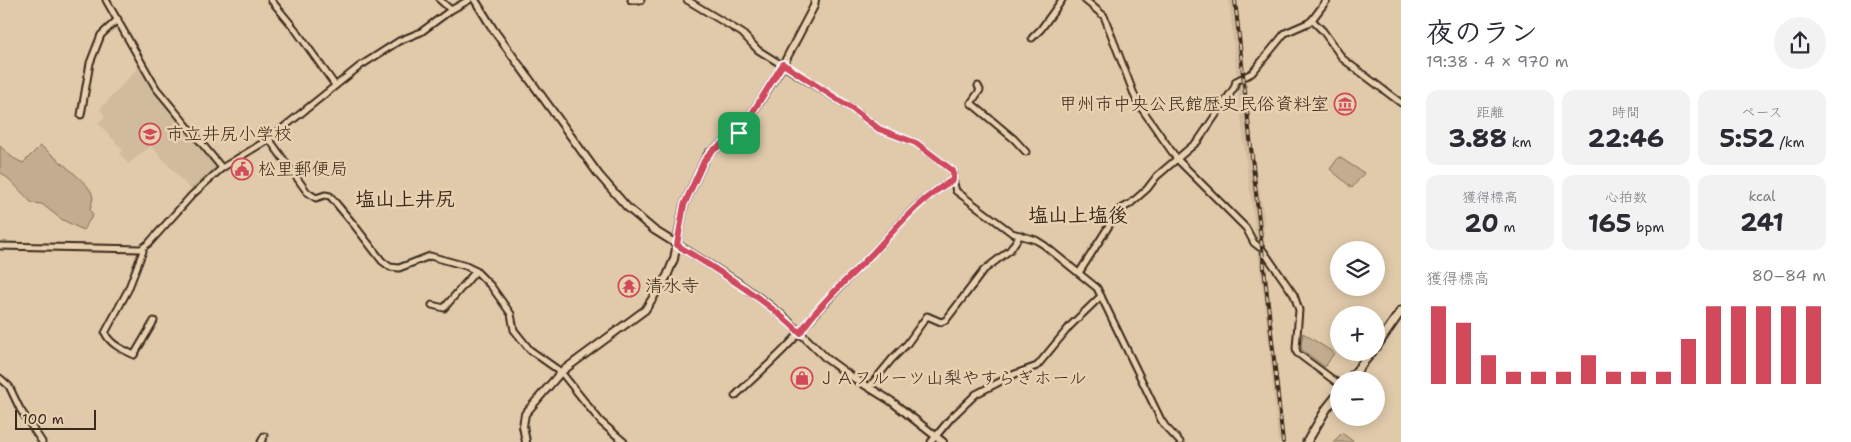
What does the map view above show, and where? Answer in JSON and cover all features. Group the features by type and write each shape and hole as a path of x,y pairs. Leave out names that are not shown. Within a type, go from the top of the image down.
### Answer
{"main road":[{"path":"1385,334 1401,311"},
{"path":"1356,371 1365,361"},
{"path":"1307,442 1330,404"}],"street":[{"path":"106,0 156,88 222,168"},
{"path":"270,0 295,29 335,85"},
{"path":"440,0 451,10"},
{"path":"0,246 141,249 149,243 192,195 222,168 270,139 335,85 391,46 421,32 451,10 469,0"},
{"path":"475,0 493,29 599,175 627,207 646,225 737,282 786,319 827,359 849,375 891,400 943,442"},
{"path":"631,0 641,0"},
{"path":"687,0 742,33 758,50 854,110 879,129 920,145 953,171 956,191 1012,233 1036,240 1097,288 1161,420 1180,442"},
{"path":"526,442 523,426 525,414 561,372 645,310 667,276 674,259 684,205 704,161 712,151 739,133 744,126 783,64 814,6 815,0"},
{"path":"1032,38 1062,0"},
{"path":"1085,0 1104,16 1137,102 1177,158 1246,228 1254,243 1262,249 1294,295 1299,310 1297,353 1330,377"},
{"path":"1080,273 1119,210 1130,204 1147,189 1157,176 1198,141 1234,88 1236,81 1252,73 1285,32 1312,20 1327,0"},
{"path":"82,116 90,63 101,35 118,19"},
{"path":"1312,20 1323,31 1343,59 1401,103"},
{"path":"978,86 980,90 971,103 1014,139 1026,152"},
{"path":"270,139 307,192 316,198 325,195 330,196 356,226 382,261 390,267 399,268 430,256 466,266 476,271 491,286 511,314 514,330 530,350 561,372 601,422 624,442"},
{"path":"735,396 800,333 836,290 917,205 953,180"},
{"path":"870,387 908,344 928,316 941,322 946,320 984,270 1010,250 1020,235"},
{"path":"143,251 128,290 105,333 108,339 117,347 134,355 154,322"},
{"path":"432,305 444,308 476,271"},
{"path":"931,442 950,418 976,394 1015,374 1037,366 1070,326 1101,296"},
{"path":"0,378 8,386 20,409 42,442"},
{"path":"261,442 264,436"}],"shaded area":[{"path":"1229,0 1237,0 1256,172 1264,217 1265,260 1285,442 1278,442 1265,306 1244,146"},
{"name":"市立井尻小学校","path":"140,66 153,87 218,167 192,191 151,146 128,164 120,154 123,150 98,123 105,116 100,109"},
{"path":"0,146 13,158 23,163 40,146 85,184 91,191 93,198 90,210 93,215 83,230 61,219 42,204 32,203 0,172"},
{"path":"1339,157 1364,173 1352,188 1330,169"},
{"path":"1303,333 1330,350 1330,359 1325,367 1302,350"},
{"path":"1342,433 1354,442 1333,442"}],"railway":[{"path":"1235,0 1283,442"}],"place":[{"name":"甲州市中央公民館歴史民俗資料室","path":"1345,104"},
{"name":"市立井尻小学校","path":"150,134"},
{"name":"松里郵便局","path":"242,169"},
{"name":"清水寺","path":"629,286"},
{"name":"ＪＡフルーツ山梨やすらぎホール","path":"802,378"}],"district":[{"name":"塩山上井尻","path":"405,199"},
{"name":"塩山上塩後","path":"1078,215"}],"route":[{"path":"783,64 854,110 879,129 920,145 953,171 953,180 917,205 892,230 874,252 836,290 800,333 786,319 737,282 677,245 684,205 704,161 709,153 739,133 783,64"}]}
